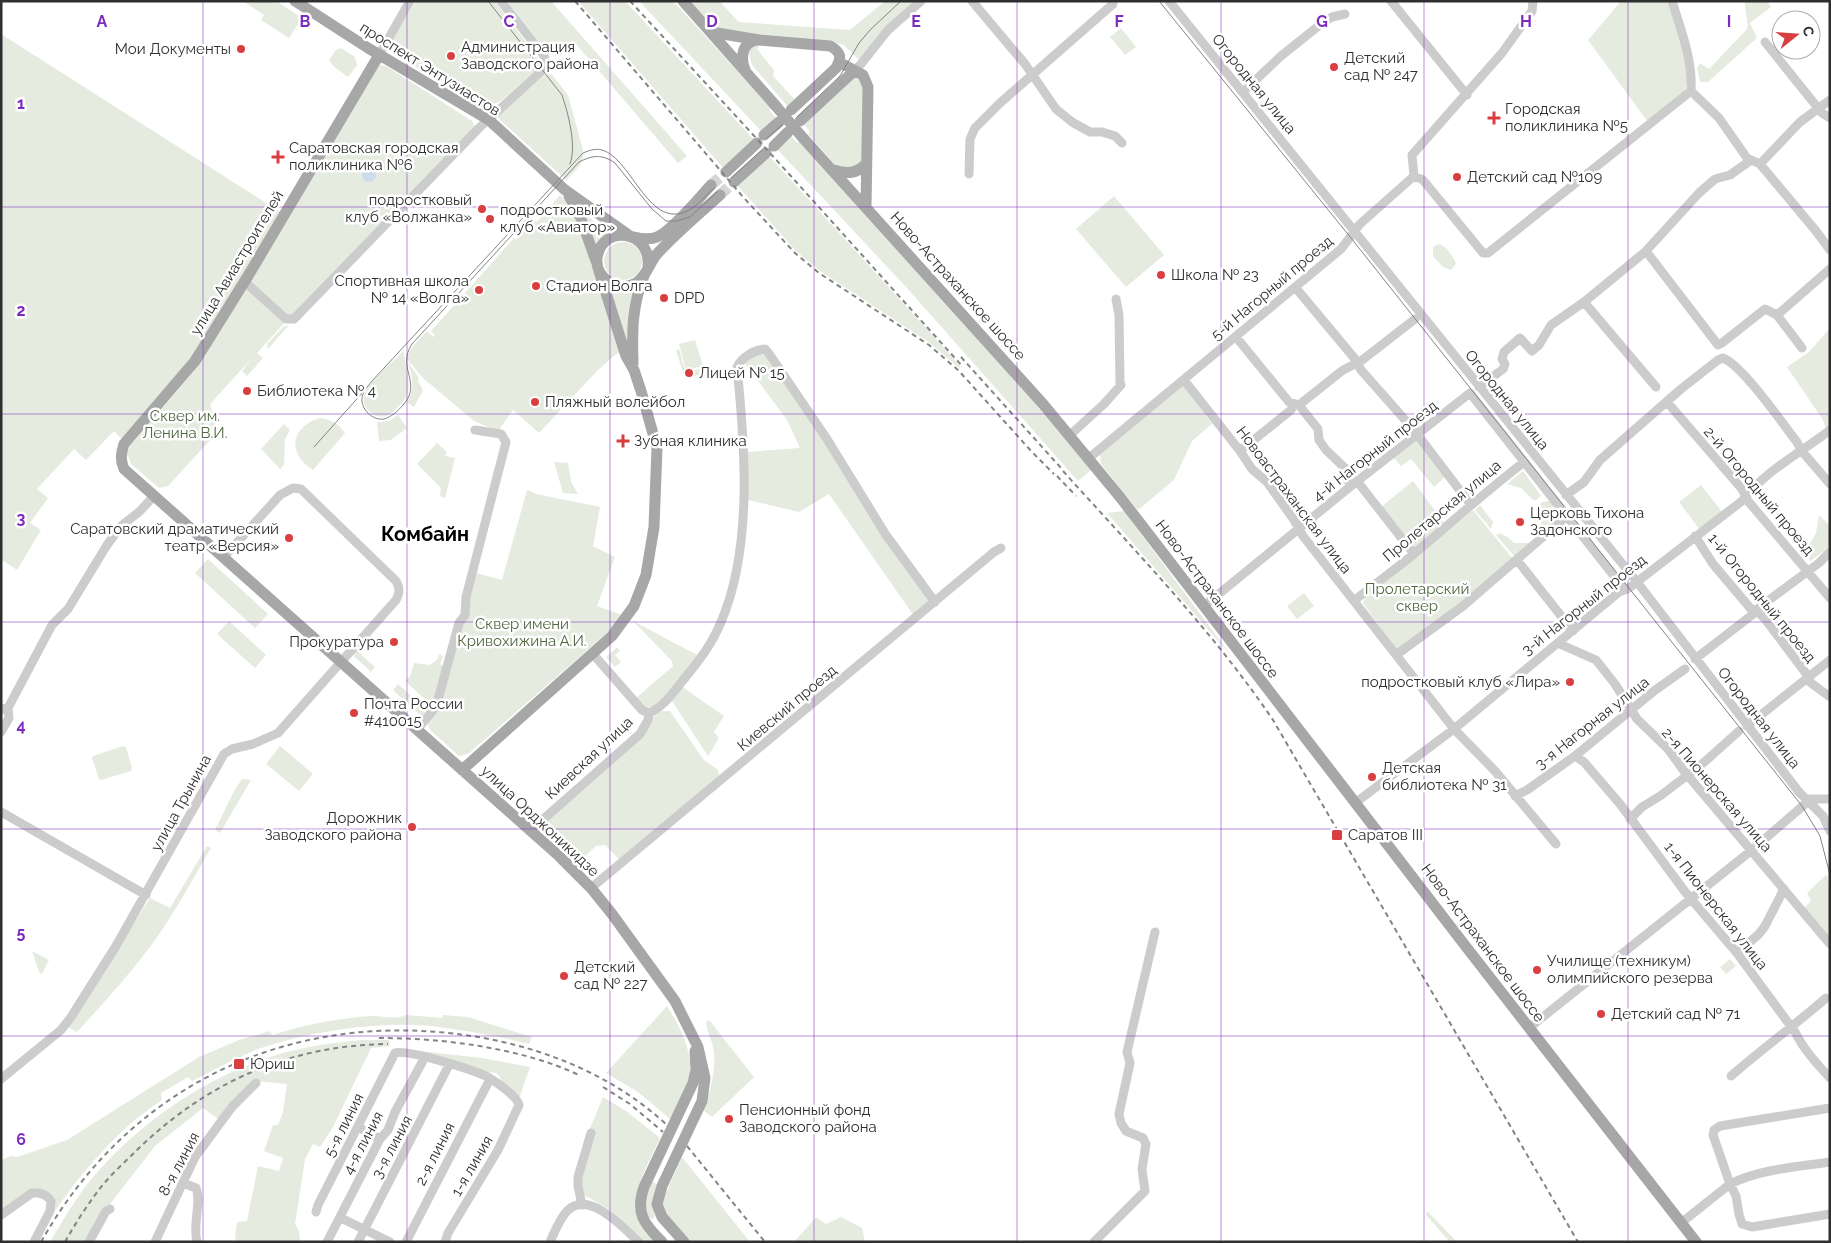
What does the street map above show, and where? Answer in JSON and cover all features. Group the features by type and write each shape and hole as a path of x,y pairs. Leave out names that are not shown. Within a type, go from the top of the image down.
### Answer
{"main road":[{"name":"проспект Энтузиастов","path":"295,1 380,55 489,120 565,190 639,240 648,255 646,270 633,313 632,344 634,370"},
{"name":"Ново-Астраханское шоссе","path":"683,1 803,138 992,346 1089,458 1696,1242"},
{"path":"709,30 759,40 830,46 837,50 840,55 836,68 791,110"},
{"path":"745,70 742,59 745,46 749,42 759,40"},
{"name":"улица Авиастроителей","path":"121,452 129,438 195,361 245,282 380,55"},
{"path":"839,62 863,75 868,87 866,207"},
{"path":"800,121 854,71"},
{"path":"726,172 779,122"},
{"path":"734,182 788,132"},
{"path":"834,170 851,173 858,171 866,164"},
{"path":"711,185 667,231 652,238 645,239 621,235 607,240 599,251 598,268 607,281 619,286 635,283 673,237 720,195"},
{"name":"проспект Энтузиастов","path":"462,770 593,654 621,625 634,606 646,575 651,551 657,474 657,448 649,414 634,370 626,356 580,216 565,190"},
{"name":"улица Орджоникидзе","path":"121,452 124,469 531,830 591,888 675,1001 690,1028 706,1078 702,1101 662,1186 657,1204 662,1217 684,1242"},
{"name":"улица Орджоникидзе","path":"662,1242 645,1222 640,1209 640,1202 644,1187 693,1083 696,1058 690,1028"}],"street":[{"name":"улица Авиастроителей","path":"380,55 410,1"},
{"path":"245,282 286,319 294,319 427,181 547,66 544,56 501,1"},
{"path":"854,71 888,30 921,1"},
{"path":"972,1 1033,75 1056,109 1072,122 1090,132 1102,132 1115,136 1122,143"},
{"name":"Огородная улица","path":"1170,1 1637,582 1695,659 1743,728 1799,792 1823,816 1830,831"},
{"path":"1391,1 1467,94"},
{"path":"1533,1 1532,11 1502,54 1412,155 1414,176 1423,180 1483,253 1493,250 1691,91 1692,81 1687,54 1672,1"},
{"path":"969,174 970,138 975,128 1000,103 1113,4"},
{"path":"1244,92 1281,56 1321,24 1332,17 1345,14"},
{"path":"1766,42 1819,109 1830,118"},
{"path":"1691,91 1720,118 1747,158 1755,162 1816,231 1830,250"},
{"path":"1479,387 1503,369 1505,364 1502,359 1504,352 1520,338 1532,351 1539,345 1551,326 1584,302 1644,252 1715,179 1730,175 1755,162 1800,122 1830,100"},
{"name":"5-й Нагорный проезд","path":"1089,458 1341,249 1354,231 1414,176"},
{"path":"1644,252 1649,255 1718,345 1765,309 1777,315 1802,348"},
{"path":"1777,315 1830,269"},
{"path":"1295,287 1472,505"},
{"path":"1070,435 1085,423 1122,385 1120,383 1119,315 1116,299"},
{"path":"1584,302 1656,387"},
{"path":"1240,451 1296,405 1343,370 1358,364 1415,319"},
{"path":"1236,337 1289,402 1296,405 1318,429 1319,440 1326,450 1346,469 1348,479 1354,483 1414,554"},
{"name":"Киевская улица","path":"531,830 640,734 648,720 649,713 657,710 665,702 703,656 722,621 730,598 738,561 744,495 742,423 737,367 740,361 758,350 765,349 770,355 827,439 886,535 935,602"},
{"path":"1566,496 1584,482 1600,460 1667,402 1718,360 1723,358 1730,361 1745,376 1797,442 1801,450 1830,484"},
{"name":"Новоастраханская улица","path":"1184,380 1252,469 1266,482 1298,529 1454,729 1495,771 1556,844"},
{"name":"4-й Нагорный проезд","path":"1204,606 1354,483 1470,393 1524,462"},
{"name":"2-й Огородный проезд","path":"1667,402 1830,598"},
{"path":"417,730 434,709 440,696 459,623 465,615 466,598 506,442 501,434 474,430"},
{"name":"3-й Нагорный проезд","path":"1355,802 1454,729 1619,592 1637,582 1742,500 1768,474 1830,430"},
{"path":"1524,462 1625,590"},
{"name":"Пролетарская улица","path":"1354,600 1414,554 1496,482 1524,462"},
{"path":"223,558 280,494 293,488 301,489 396,581 400,588 396,600 341,662"},
{"path":"1,732 9,718 3,708 52,625 68,609 116,532 154,496"},
{"path":"1396,655 1443,622 1567,516"},
{"name":"1-й Огородный проезд","path":"1695,536 1713,564 1751,609 1765,619 1805,672 1807,679 1830,697"},
{"name":"Киевский проезд","path":"591,888 1001,548"},
{"path":"1695,659 1819,563 1830,552"},
{"path":"1517,560 1573,631"},
{"name":"2-я Пионерская улица","path":"1559,642 1596,660 1641,724 1668,749 1830,944"},
{"path":"593,654 642,710 649,713"},
{"path":"1630,819 1642,807 1688,775 1743,728 1830,660"},
{"name":"улица Трынина","path":"1,1079 61,1030 71,1017 146,895 224,754 232,749 253,744 278,733 341,662"},
{"name":"3-я Нагорная улица","path":"1515,796 1527,790 1575,756 1624,718 1632,709 1685,669"},
{"name":"1-я Пионерская улица","path":"1575,756 1620,804 1691,898 1737,953 1791,1026 1805,1049 1830,1078"},
{"path":"1529,1028 1752,850 1805,804 1807,799 1829,799 1823,816"},
{"path":"1,812 146,895"},
{"path":"1737,953 1759,934 1765,926 1784,889"},
{"path":"1094,1242 1145,1191 1142,1169 1146,1144 1143,1138 1126,1131 1121,1123 1119,1114 1130,1063 1127,1052 1155,932"},
{"path":"1732,1076 1768,1044 1826,998"},
{"name":"5-я линия","path":"316,1212 390,1060 398,1052 425,1057"},
{"path":"425,1057 482,1074 490,1079"},
{"name":"4-я линия","path":"327,1242 425,1057"},
{"name":"3-я линия","path":"358,1242 449,1065"},
{"name":"1-я линия","path":"445,1242 448,1233 498,1150 512,1121 518,1102 490,1079"},
{"name":"2-я линия","path":"406,1242 490,1079"},
{"name":"8-я линия","path":"155,1242 196,1157 209,1136 232,1107 256,1083"},
{"path":"1830,1108 1720,1126 1714,1130 1713,1135 1736,1196 1738,1214 1742,1224 1748,1226 1830,1214"},
{"path":"358,1127 380,1139"},
{"path":"582,1205 578,1177 591,1133"},
{"path":"1682,1223 1730,1184 1746,1176 1830,1162"},
{"path":"183,1183 196,1188 198,1194 194,1231 197,1242"},
{"path":"1,1214 32,1193 38,1192 48,1197 51,1201 50,1211 34,1242"},
{"path":"550,1242 568,1210 582,1205 598,1208 639,1242"},
{"path":"89,1242 106,1211 110,1209"},
{"path":"341,1218 390,1242"}],"green space":[{"path":"243,1 276,1 302,18 289,38 261,20 264,15"},
{"path":"416,1 495,1 542,65 501,101 486,108 477,106 391,49 391,42"},
{"path":"507,1 551,1 687,156 678,163 575,43 559,57 553,49 546,51"},
{"path":"578,1 625,1 755,141 724,169"},
{"path":"639,1 673,1 771,108 769,110 777,119 763,133"},
{"path":"690,1 719,1 739,22 850,30 885,1 918,1 876,40 859,60 844,45 762,36 715,28"},
{"path":"1621,1 1669,1 1681,36 1687,62 1687,85 1683,95 1648,122 1588,40"},
{"path":"1745,1 1767,1 1771,7 1750,23 1757,38 1708,82 1700,82 1697,68 1700,63 1709,69 1747,29"},
{"path":"1121,28 1136,47 1125,55 1110,37"},
{"path":"1,34 282,213 191,360 122,439 114,431 86,460 74,449 37,489 48,498 30,523 41,530 17,570 1,559"},
{"path":"760,45 757,49 774,70 773,76 796,101 789,108 752,65 748,51 754,46"},
{"path":"341,48 355,57 357,65 348,77 333,66 329,60 336,50"},
{"path":"380,65 386,66 472,121 475,128 293,316 289,317 250,282 376,68"},
{"path":"549,71 568,95 583,150 581,163 566,180 498,118 499,115"},
{"path":"852,77 858,77 866,88 863,162 860,167 839,169 808,134 810,132 802,122"},
{"path":"791,136 797,143 799,142 1038,407 1091,470 1078,481 906,287 777,149"},
{"path":"769,156 961,367 959,368 930,343 820,271 797,252 737,185"},
{"name":"Стадион Волга","path":"560,195 570,206 575,216 622,352 616,354 597,371 539,433 513,410 498,431 474,421 423,378 407,359 414,345 427,331 433,337 435,335 431,331 514,238 516,240 534,220 537,222"},
{"path":"1114,196 1164,255 1126,287 1076,229"},
{"path":"583,212 610,235 597,247"},
{"path":"623,242 636,248 642,261 636,274 623,280 610,274 604,261 610,248"},
{"path":"1439,244 1447,250 1455,261 1456,264 1451,270 1443,267 1433,256 1433,247"},
{"name":"Сквер им. Ленина В.И.","path":"247,288 286,321 257,353 263,358 247,376 242,371 252,358 210,404 216,422 213,437 168,486 159,488 131,464 127,453 130,446 189,377"},
{"path":"608,288 624,292 635,289 629,353"},
{"path":"289,325 268,349 267,344 283,327"},
{"path":"1830,328 1830,427 1826,430 1823,420 1787,367 1809,352"},
{"path":"695,340 703,366 686,370 679,344"},
{"path":"679,349 686,373 698,369 705,373 685,379 676,350"},
{"path":"404,350 409,385 407,395 391,414 381,417 376,416 368,411 366,407 364,402 365,393 368,387"},
{"path":"760,353 768,358 931,602 914,616 829,494 799,512 748,500 747,452 800,448 787,420 744,362"},
{"path":"408,362 419,378 418,381 423,390 414,407 407,402 412,392 412,378"},
{"path":"1183,385 1212,424 1192,441 1174,480 1138,510 1101,464 1100,454"},
{"path":"398,415 407,428 391,440 379,441 377,422 389,421"},
{"path":"320,418 334,422 345,433 313,470 299,456 296,449 296,441 298,434 303,428 310,422"},
{"path":"284,424 290,430 285,439 284,465 280,469 261,449"},
{"path":"1415,440 1419,440 1446,476 1434,487 1411,459 1401,466 1393,457"},
{"path":"437,443 447,452 445,456 455,458 445,498 440,496 441,488 417,464"},
{"path":"554,462 568,463 571,482 578,494 563,493"},
{"path":"1523,471 1541,496 1536,500 1533,500 1521,488 1507,484"},
{"path":"1413,481 1445,524 1416,548 1413,548 1381,507"},
{"path":"1701,485 1723,513 1700,530 1679,502"},
{"name":"Сквер имени Кривохижина А.И.","path":"527,490 536,494 600,507 593,546 615,557 597,606 622,615 608,632 468,754 459,756 429,729 428,723 441,700 476,573 502,580"},
{"path":"1550,501 1561,516 1540,534 1541,524 1538,506 1542,502"},
{"path":"1480,505 1493,522 1491,529 1475,510"},
{"name":"Пролетарский сквер","path":"1473,510 1513,559 1441,620 1400,649 1395,648 1363,603 1366,596"},
{"path":"1124,511 1232,657 1107,513"},
{"path":"1819,515 1830,526 1830,546 1811,561 1805,555 1816,533"},
{"path":"1499,533 1514,543 1531,543 1514,556 1496,535"},
{"path":"208,559 268,614 255,628 195,573"},
{"path":"1304,593 1314,606 1297,619 1287,606"},
{"path":"229,621 266,655 255,668 217,634"},
{"path":"633,621 699,656 656,707 644,707 635,699 673,666 672,661"},
{"path":"617,647 620,651 615,655 621,662 615,667 606,657"},
{"path":"356,650 375,667 371,672 354,656"},
{"path":"439,654 443,656 440,664 444,666 431,705 405,681 410,676 414,663 429,665 437,660"},
{"path":"398,684 428,711 422,717 393,690"},
{"path":"681,686 724,716 714,732 719,738 708,756 672,701 673,695"},
{"path":"670,711 703,759 718,770 719,776 619,859 605,845 596,846 578,863 543,830 542,822 659,712"},
{"path":"123,746 126,747 132,768 131,771 99,779 93,756"},
{"path":"280,746 313,774 299,791 266,764"},
{"path":"242,779 251,780 220,833 215,830"},
{"path":"207,846 211,848 174,911 150,947 77,1032 68,1027 150,898 170,908"},
{"path":"1827,874 1830,891 1830,942 1803,909 1811,901 1807,893"},
{"path":"32,951 49,960 42,974 39,972"},
{"path":"1730,959 1736,966 1726,974 1720,967"},
{"path":"667,1006 685,1042 690,1061 688,1084 670,1119 638,1092 606,1073"},
{"path":"406,1015 442,1018 443,1015 468,1017 532,1037 529,1044 468,1031 431,1026 390,1025 323,1032 261,1048 234,1059 192,1081 188,1077 161,1093 162,1100 130,1124 95,1159 64,1198 46,1225 53,1207 39,1191 1,1212 1,1160 11,1156 17,1157 67,1140 199,1057 239,1040 270,1031 272,1035 334,1020"},
{"path":"709,1020 754,1077 712,1117 703,1110 712,1082 714,1067 714,1052 706,1022"},
{"path":"363,1040 389,1040 389,1046 371,1048 333,1127 320,1147 313,1144 305,1159 295,1224 299,1231 300,1242 237,1242 235,1238 237,1222 247,1221 258,1166 279,1171 283,1158 264,1151 273,1125 278,1125 283,1112 287,1084 256,1081 218,1119 203,1108 155,1146 107,1208 87,1242 50,1242 80,1194 105,1164 152,1121 178,1102 233,1072 262,1060 309,1047"},
{"path":"402,1049 482,1058 530,1067 520,1096 516,1098 503,1086 500,1077 496,1073 479,1071"},
{"path":"603,1097 626,1111 660,1138 642,1176 644,1177 637,1195 656,1242 646,1242 607,1208 584,1195 581,1185 589,1131"},
{"path":"682,1157 750,1242 690,1242 664,1216 661,1204"},
{"path":"651,1181 657,1184 653,1206 655,1216 653,1219 646,1217 644,1201"},
{"path":"1427,1211 1457,1242 1450,1242 1426,1215"},
{"path":"816,1217 826,1224 841,1217 862,1228 865,1242 794,1242"}],"water":[{"path":"369,168 374,170 376,175 374,180 369,182 364,180 362,175 364,170"}],"tunnel":[{"path":"711,185 726,172"},
{"path":"720,195 734,182"}],"tram line":[{"path":"488,1 562,95 572,139 573,148 570,164"},
{"path":"797,117 840,76 859,43 901,1"},
{"path":"1159,1 1351,238 1802,806 1820,836 1830,875"},
{"path":"767,138 782,125"},
{"path":"714,188 691,209 676,214 664,212 642,192 613,156 599,149 583,153 372,381 363,394 362,403 364,408 375,418 384,419 394,414 403,405 411,390 407,361 412,344 579,162 597,156 615,163 652,209 666,221 677,221 690,217 717,192"},
{"path":"731,178 763,149"},
{"path":"314,447 363,392"}],"railway":[{"path":"575,1 744,198 795,253 819,273 929,345 959,371 1054,474"},
{"path":"630,1 963,367"},
{"path":"961,357 1061,468"},
{"path":"1063,471 1199,623 1225,654 1273,720 1578,1242"},
{"path":"1057,476 1076,496"},
{"path":"41,1242 79,1184 124,1136 175,1096 231,1066 291,1044 354,1033 421,1031 489,1039 538,1051 584,1070 627,1094 667,1125"},
{"path":"379,1038 404,1038 482,1046 534,1058 581,1076"},
{"path":"65,1242 102,1185 137,1150 164,1126 192,1105 221,1087 252,1072 284,1060 317,1051 352,1046 388,1044"},
{"path":"603,1087 630,1104 663,1132"},
{"path":"687,1146 765,1242"}],"place":[{"name":"Мои Документы","path":"241,49"},
{"name":"Администрация Заводского района","path":"451,56"},
{"name":"Детский сад № 247","path":"1334,67"},
{"name":"Городская поликлиника №5","path":"1494,118"},
{"name":"Саратовская городская поликлиника №6","path":"278,157"},
{"name":"Детский сад №109","path":"1457,177"},
{"name":"подростковый клуб «Волжанка»","path":"482,209"},
{"name":"подростковый клуб «Авиатор»","path":"490,219"},
{"name":"Школа № 23","path":"1161,275"},
{"name":"Стадион Волга","path":"536,286"},
{"name":"Спортивная школа № 14 «Волга»","path":"479,290"},
{"name":"DPD","path":"664,298"},
{"name":"Лицей № 15","path":"689,373"},
{"name":"Библиотека № 4","path":"247,391"},
{"name":"Пляжный волейбол","path":"535,402"},
{"name":"Зубная клиника","path":"623,441"},
{"name":"Церковь Тихона Задонского","path":"1520,522"},
{"name":"Саратовский драматический театр «Версия»","path":"289,538"},
{"name":"Прокуратура","path":"394,642"},
{"name":"подростковый клуб «Лира»","path":"1570,682"},
{"name":"Почта России #410015","path":"354,713"},
{"name":"Детская библиотека № 31","path":"1372,777"},
{"name":"Дорожник Заводского района","path":"412,827"},
{"name":"Саратов III","path":"1337,835"},
{"name":"Училище (техникум) олимпийского резерва","path":"1537,970"},
{"name":"Детский сад № 227","path":"564,976"},
{"name":"Детский сад № 71","path":"1601,1014"},
{"name":"Юриш","path":"239,1064"},
{"name":"Пенсионный фонд Заводского района","path":"729,1119"}],"district":[{"name":"Комбайн","path":"425,534"}]}
